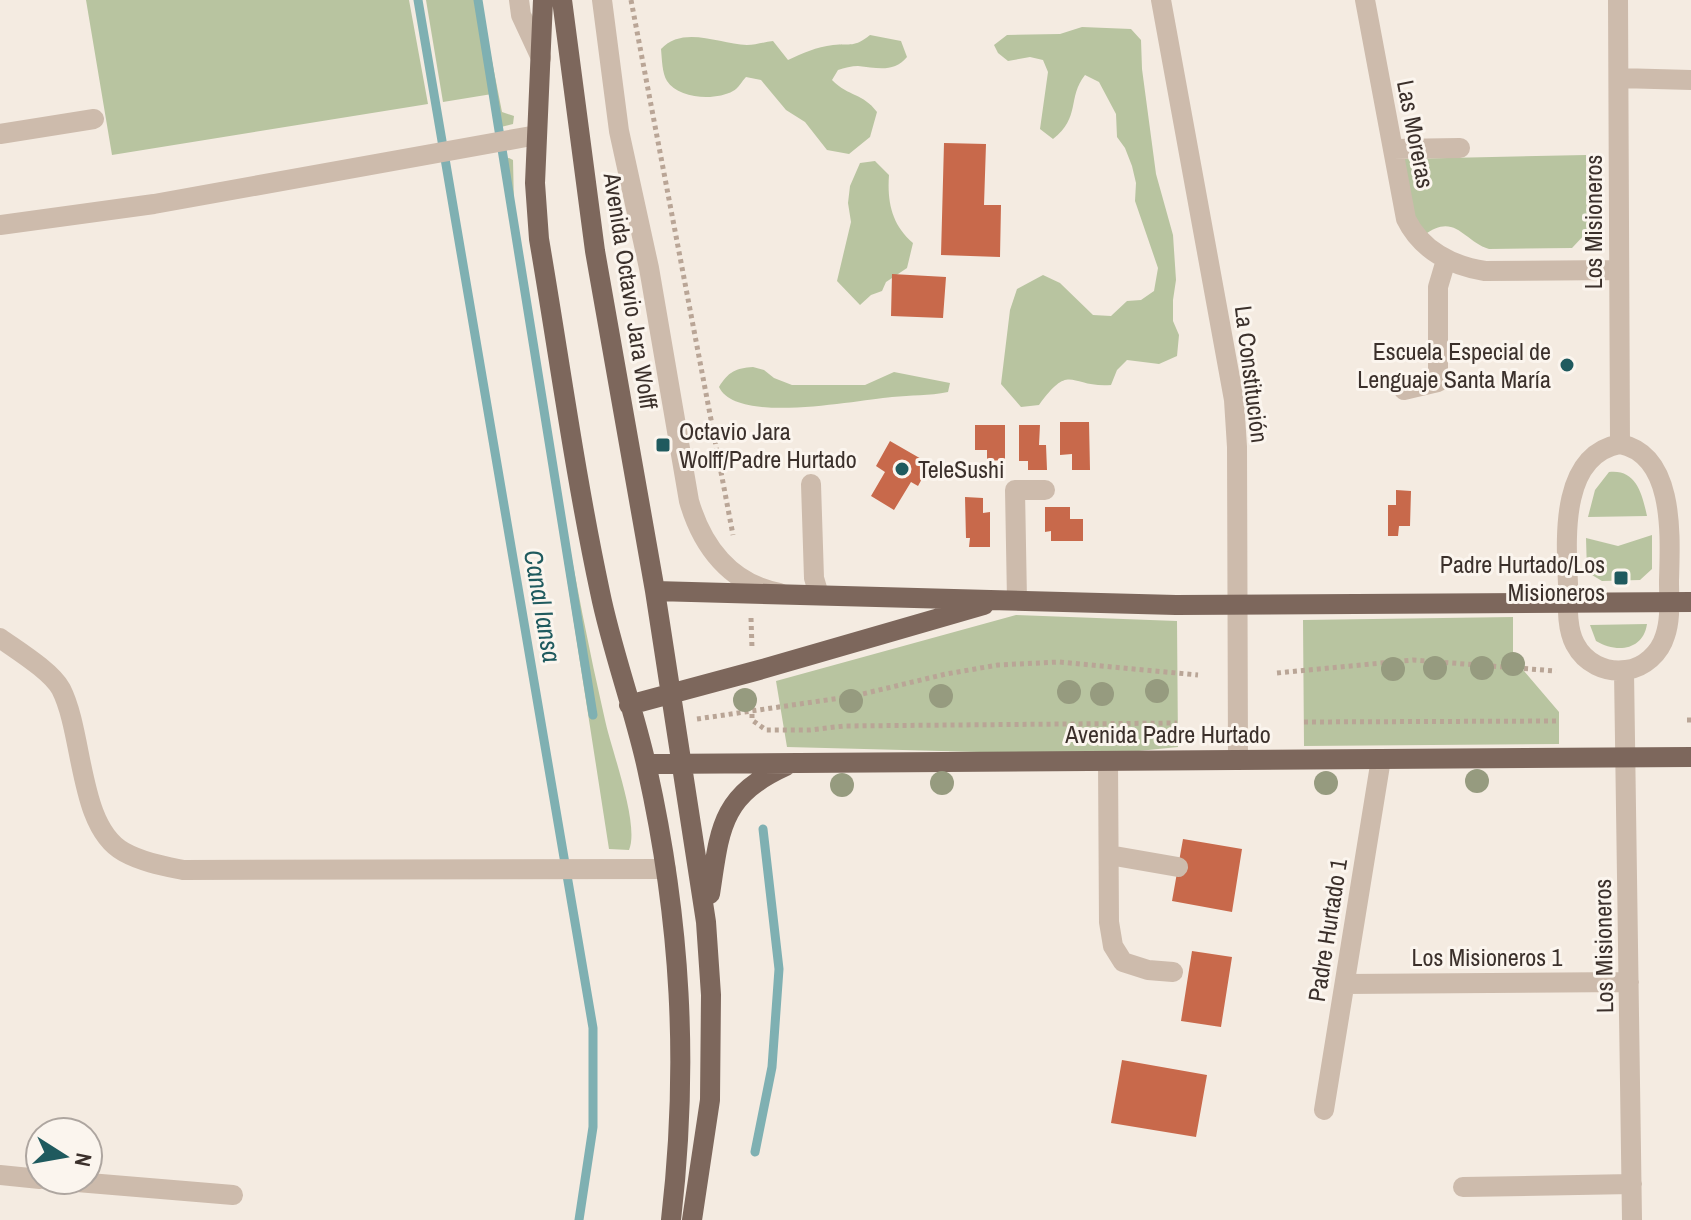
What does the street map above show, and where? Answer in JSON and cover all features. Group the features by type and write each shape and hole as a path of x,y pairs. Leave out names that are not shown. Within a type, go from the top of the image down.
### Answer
{"main road":[{"path":"543,0 535,183 539,239 599,590 646,764 666,869 676,958 682,1053 679,1146 671,1220"},
{"name":"Avenida Octavio Jara Wolff","path":"562,0 595,251 655,591 706,922"},
{"path":"655,591 1176,605 1691,602"},
{"path":"629,705 1010,600"},
{"name":"Avenida Padre Hurtado","path":"646,764 1691,757"},
{"path":"692,1220 710,1100 711,995 706,922 722,826 732,806 754,783 794,763"}],"street":[{"path":"519,0 521,15 541,58"},
{"name":"Avenida Octavio Jara Wolff","path":"602,0 619,131 649,268 695,523 710,550 733,572 766,589 792,594"},
{"name":"La Constitución","path":"1161,0 1234,400 1237,447 1238,759"},
{"name":"Las Moreras","path":"1365,0 1406,219 1416,237 1446,260 1466,268 1485,271 1619,270"},
{"name":"Los Misioneros","path":"1618,0 1620,444"},
{"path":"1619,78 1691,80"},
{"path":"0,133 94,119"},
{"path":"0,225 154,204 537,135"},
{"path":"1393,149 1460,148"},
{"path":"1404,390 1438,382 1438,287 1446,260"},
{"path":"1620,444 1630,446 1647,458 1665,493 1669,520 1669,602 1668,626 1659,650 1641,666 1624,671 1600,667 1580,652 1573,641 1568,602 1568,525 1573,492 1588,461 1598,451 1620,444"},
{"path":"811,484 814,578 819,595"},
{"path":"1010,600 1015,490 1045,490"},
{"path":"0,638 60,686 73,716 88,798 106,837 123,852 154,863 183,870 666,869"},
{"name":"Los Misioneros","path":"1624,671 1632,1220"},
{"name":"Padre Hurtado 1","path":"1324,1110 1381,759"},
{"path":"1108,761 1109,922 1113,946 1123,962 1148,970 1173,972"},
{"path":"1109,855 1178,867"},
{"name":"Los Misioneros 1","path":"1345,984 1629,982"},
{"path":"0,1175 24,1177"},
{"path":"104,1184 233,1195"},
{"path":"1463,1187 1632,1184"}],"path":[{"path":"631,0 734,542"},
{"path":"751,613 752,720 766,730 844,726 1177,723"},
{"path":"1277,673 1413,660 1556,671"},
{"path":"675,723 854,696 972,669 1029,663 1059,662 1198,675"},
{"path":"1304,722 1559,721"}],"green space":[{"path":"86,0 409,0 428,104 112,155"},
{"path":"426,0 480,0 502,112 514,116 513,124 497,128 492,94 443,102"},
{"path":"1082,27 1131,29 1141,40 1156,174 1173,235 1176,280 1173,321 1179,335 1177,356 1159,364 1127,360 1117,370 1111,385 1065,380 1039,405 1021,407 1001,384 1010,310 1017,289 1043,275 1060,283 1093,315 1111,316 1127,301 1141,300 1154,291 1158,268 1135,201 1136,183 1132,166 1117,137 1116,114 1099,82 1085,75 1076,92 1067,123 1053,139 1040,129 1048,72 1043,60 1030,57 1008,61 994,45 1007,35 1060,34"},
{"path":"870,35 901,41 907,57 891,67 840,69 832,80 866,101 877,112 870,137 849,154 827,150 805,122 786,110 761,80 746,77 737,89 717,96 688,95 672,87 663,70 661,49 680,38 747,45 773,41 788,60 821,47 856,43"},
{"path":"1586,155 1587,232 1572,248 1489,249 1458,230 1443,226 1423,236 1417,226 1402,159"},
{"path":"502,159 513,160 514,205 521,259 581,606 631,823 629,850 609,849"},
{"path":"875,161 889,175 892,212 900,229 913,243 907,268 886,282 882,291 871,295 860,305 837,281 851,222 848,203 850,186 860,163"},
{"path":"753,367 792,385 865,385 894,372 950,383 948,392 941,393 772,408 749,405 730,398 719,387 733,372"},
{"path":"1609,472 1626,474 1632,479 1640,491 1647,516 1588,517 1595,490"},
{"path":"1652,535 1652,569 1640,580 1602,581 1587,572 1586,538 1618,546"},
{"path":"1016,615 1177,621 1178,747 1099,755 787,747 776,681"},
{"path":"1513,617 1513,658 1559,712 1559,744 1304,746 1303,620"},
{"path":"1647,624 1640,640 1620,648 1596,641 1590,625"}],"building":[{"path":"944,143 986,144 984,205 1001,205 1000,257 941,255"},
{"path":"892,274 946,277 943,318 891,316"},
{"path":"1060,422 1089,422 1090,470 1072,470 1072,454 1060,455"},
{"path":"975,425 1005,425 1005,460 987,461 987,450 975,450"},
{"path":"1019,425 1040,425 1039,445 1046,445 1047,470 1028,470 1028,461 1019,461"},
{"path":"890,441 930,464 918,486 911,482 894,510 871,496 885,472 876,466"},
{"path":"1396,490 1411,491 1410,526 1399,526 1398,536 1388,536 1388,505 1396,505"},
{"path":"965,497 983,498 983,513 990,512 990,547 969,547"},
{"path":"1045,507 1070,507 1070,519 1083,519 1083,541 1051,541 1051,531 1045,532"},
{"path":"1183,839 1242,849 1232,912 1172,901"},
{"path":"1192,951 1232,957 1221,1027 1181,1021"},
{"path":"1122,1060 1207,1075 1196,1137 1111,1123"}],"waterway":[{"name":"Canal Iansa","path":"418,0 593,1028 593,1127 579,1220"},
{"path":"478,0 593,715"},
{"path":"755,1152 772,1067 779,969 763,829"}],"place":[{"name":"Escuela Especial de Lenguaje Santa María","path":"1567,365"},
{"name":"Octavio Jara Wolff/Padre Hurtado","path":"663,445"},
{"name":"TeleSushi","path":"902,469"},
{"name":"Padre Hurtado/Los Misioneros","path":"1621,578"}]}
